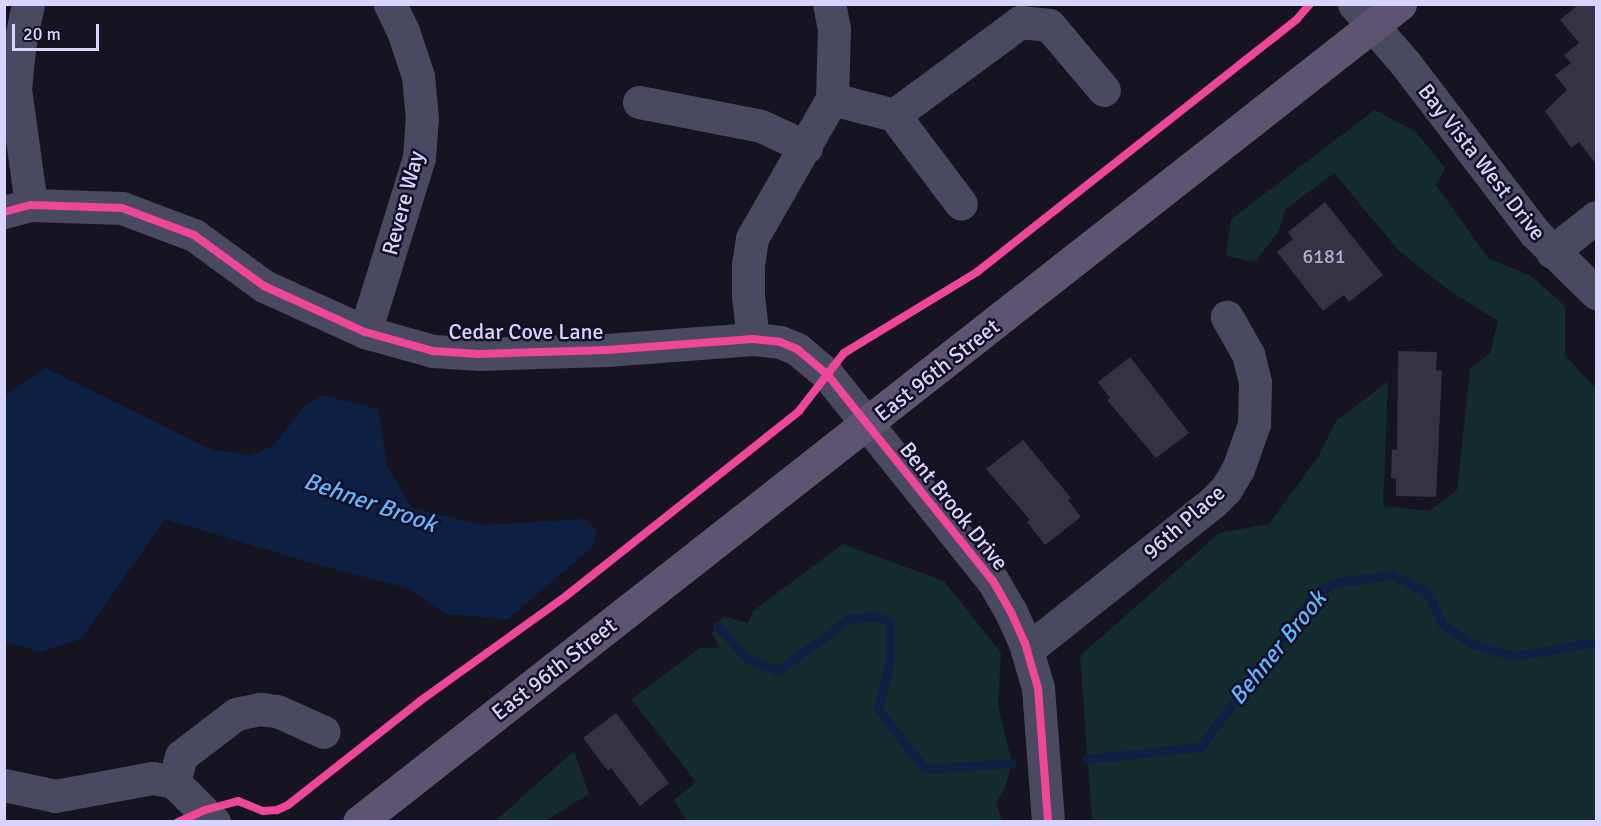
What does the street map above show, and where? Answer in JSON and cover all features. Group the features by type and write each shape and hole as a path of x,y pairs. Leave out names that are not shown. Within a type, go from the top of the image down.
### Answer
{"main road":[{"name":"East 96th Street","path":"359,822 867,425 1363,15 1400,4"}],"street":[{"path":"18,208 15,89 19,48 28,4"},
{"name":"Revere Way","path":"365,332 416,168 422,129 418,76 403,31 390,4"},
{"path":"753,339 748,296 748,264 752,238 762,216 806,147 832,99 834,29 829,4"},
{"name":"Bay Vista West Drive","path":"1363,15 1552,252 1596,293"},
{"path":"894,115 1020,22 1049,25 1104,90"},
{"path":"832,99 894,115 961,204"},
{"path":"639,102 761,126 806,147"},
{"name":"Cedar Cove Lane","path":"18,208 122,208 194,235 264,286 365,332 433,351 480,354 607,350 753,339 788,345 818,364 867,425"},
{"path":"1552,252 1596,217"},
{"name":"96th Place","path":"1027,650 1226,489 1238,469 1254,424 1255,382 1248,354 1227,317"},
{"name":"Bent Brook Drive","path":"867,425 993,581 1011,612 1027,650 1038,688 1048,822"},
{"path":"174,782 181,756 236,714 260,709 277,711 324,732"},
{"path":"4,785 55,796 152,778 174,782 214,822"}],"green space":[{"path":"1375,110 1416,132 1445,168 1436,185 1488,258 1531,276 1565,306 1565,355 1596,389 1596,821 1092,821 1080,656 1219,533 1269,524 1318,457 1336,421 1388,381 1383,506 1429,511 1457,490 1470,369 1490,353 1498,321 1447,289 1398,250 1334,173 1285,210 1279,231 1255,262 1226,256 1231,219"},
{"path":"843,544 944,581 1001,653 998,706 1012,763 1004,791 996,802 1002,821 687,821 674,800 696,782 631,699 700,648 720,648 712,633 723,616 748,623 753,611"},
{"path":"574,751 589,794 545,821 495,821"}],"water":[{"path":"46,368 212,450 250,455 273,446 304,407 322,395 378,409 387,466 412,508 483,525 584,519 597,530 592,547 508,619 445,614 410,589 308,562 165,519 81,639 41,652 5,642 5,396"}],"building":[{"path":"1579,4 1596,4 1596,164 1579,142 1571,148 1545,111 1567,90 1555,75 1571,63 1564,55 1579,43 1560,20"},
{"path":"1325,202 1383,275 1349,302 1344,295 1323,311 1277,252 1293,239 1288,232"},
{"path":"1398,351 1437,352 1436,370 1442,371 1436,497 1396,496 1396,479 1391,478 1392,449 1397,450"},
{"path":"1130,357 1189,433 1156,458 1107,400 1110,398 1098,382"},
{"path":"1023,440 1071,498 1068,500 1081,517 1045,545 1027,522 1030,520 986,469"},
{"path":"616,713 669,783 640,806 611,768 608,771 583,738"}],"waterway":[{"name":"Behner Brook","path":"1087,759 1200,747 1309,602 1332,583 1392,575 1428,593 1443,625 1475,645 1516,656 1596,642"},
{"name":"Behner Brook","path":"717,625 747,658 777,671 849,619 873,616 890,622 890,659 878,709 925,769 1012,763"}],"cycle path":[{"path":"178,822 205,810 238,801 263,811 277,810 288,805 420,701 566,596 799,411 844,353 977,272 1297,19 1310,4"},
{"path":"4,212 31,205 122,208 194,235 264,286 365,332 433,351 479,354 607,350 753,339 780,342 797,349 827,374 993,581 1011,612 1025,643 1038,688 1048,822"}]}
